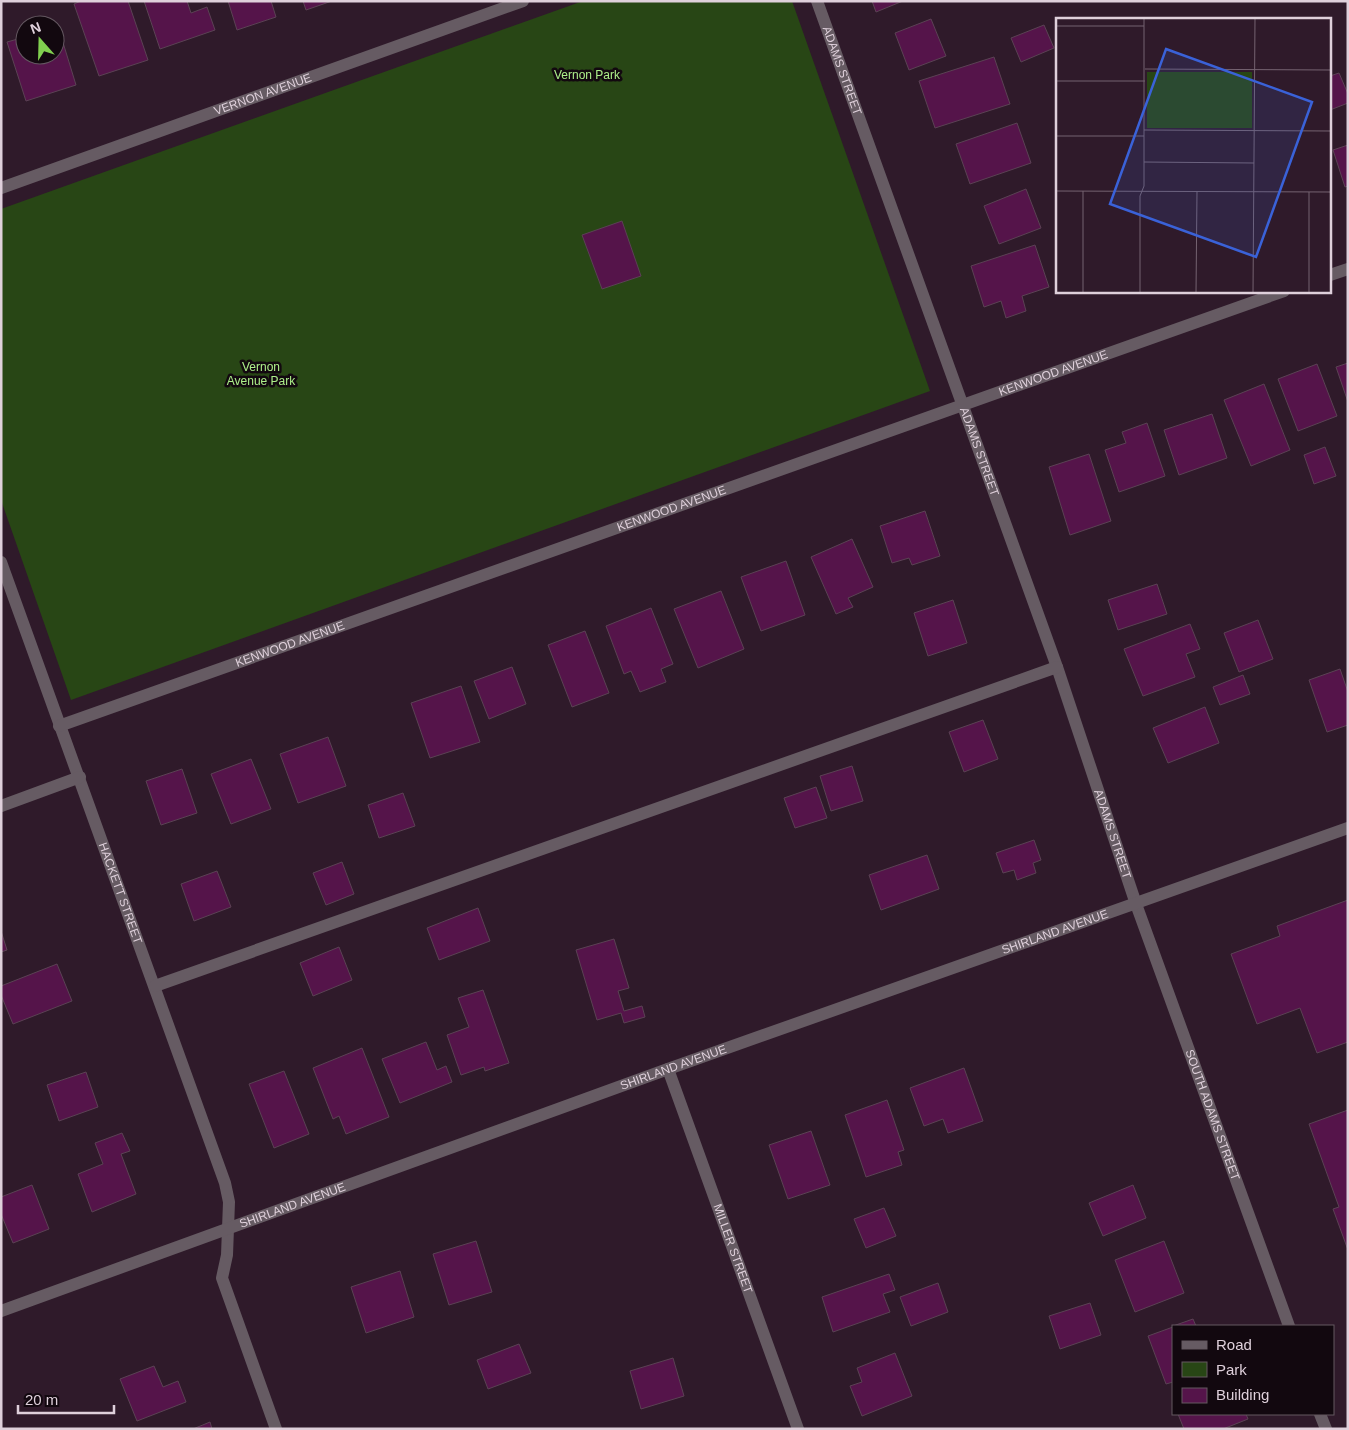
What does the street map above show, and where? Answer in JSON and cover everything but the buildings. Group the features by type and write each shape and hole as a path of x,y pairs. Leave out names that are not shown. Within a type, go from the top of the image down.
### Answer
{"street":[{"name":"VERNON AVENUE","path":"1,188 523,1"},
{"name":"ADAMS STREET","path":"817,1 1057,667 1136,904"},
{"path":"1332,274 1348,269"},
{"name":"KENWOOD AVENUE","path":"59,726 1281,292"},
{"name":"HACKETT STREET","path":"1,562 59,726 156,986 225,1183 229,1202 227,1255 222,1278 276,1429"},
{"path":"156,986 1057,667"},
{"path":"1,806 80,778"},
{"name":"SHIRLAND AVENUE","path":"1,1311 668,1069 1348,828"},
{"name":"SOUTH ADAMS STREET","path":"1136,904 1289,1325"},
{"name":"MILLER STREET","path":"668,1069 798,1429"},
{"path":"1320,1415 1326,1429"}],"green space":[{"name":"Vernon Avenue Park","path":"583,1 792,1 930,391 71,700 1,500 1,209"}],"park label":[{"name":"Vernon Park","path":"587,75"}]}
